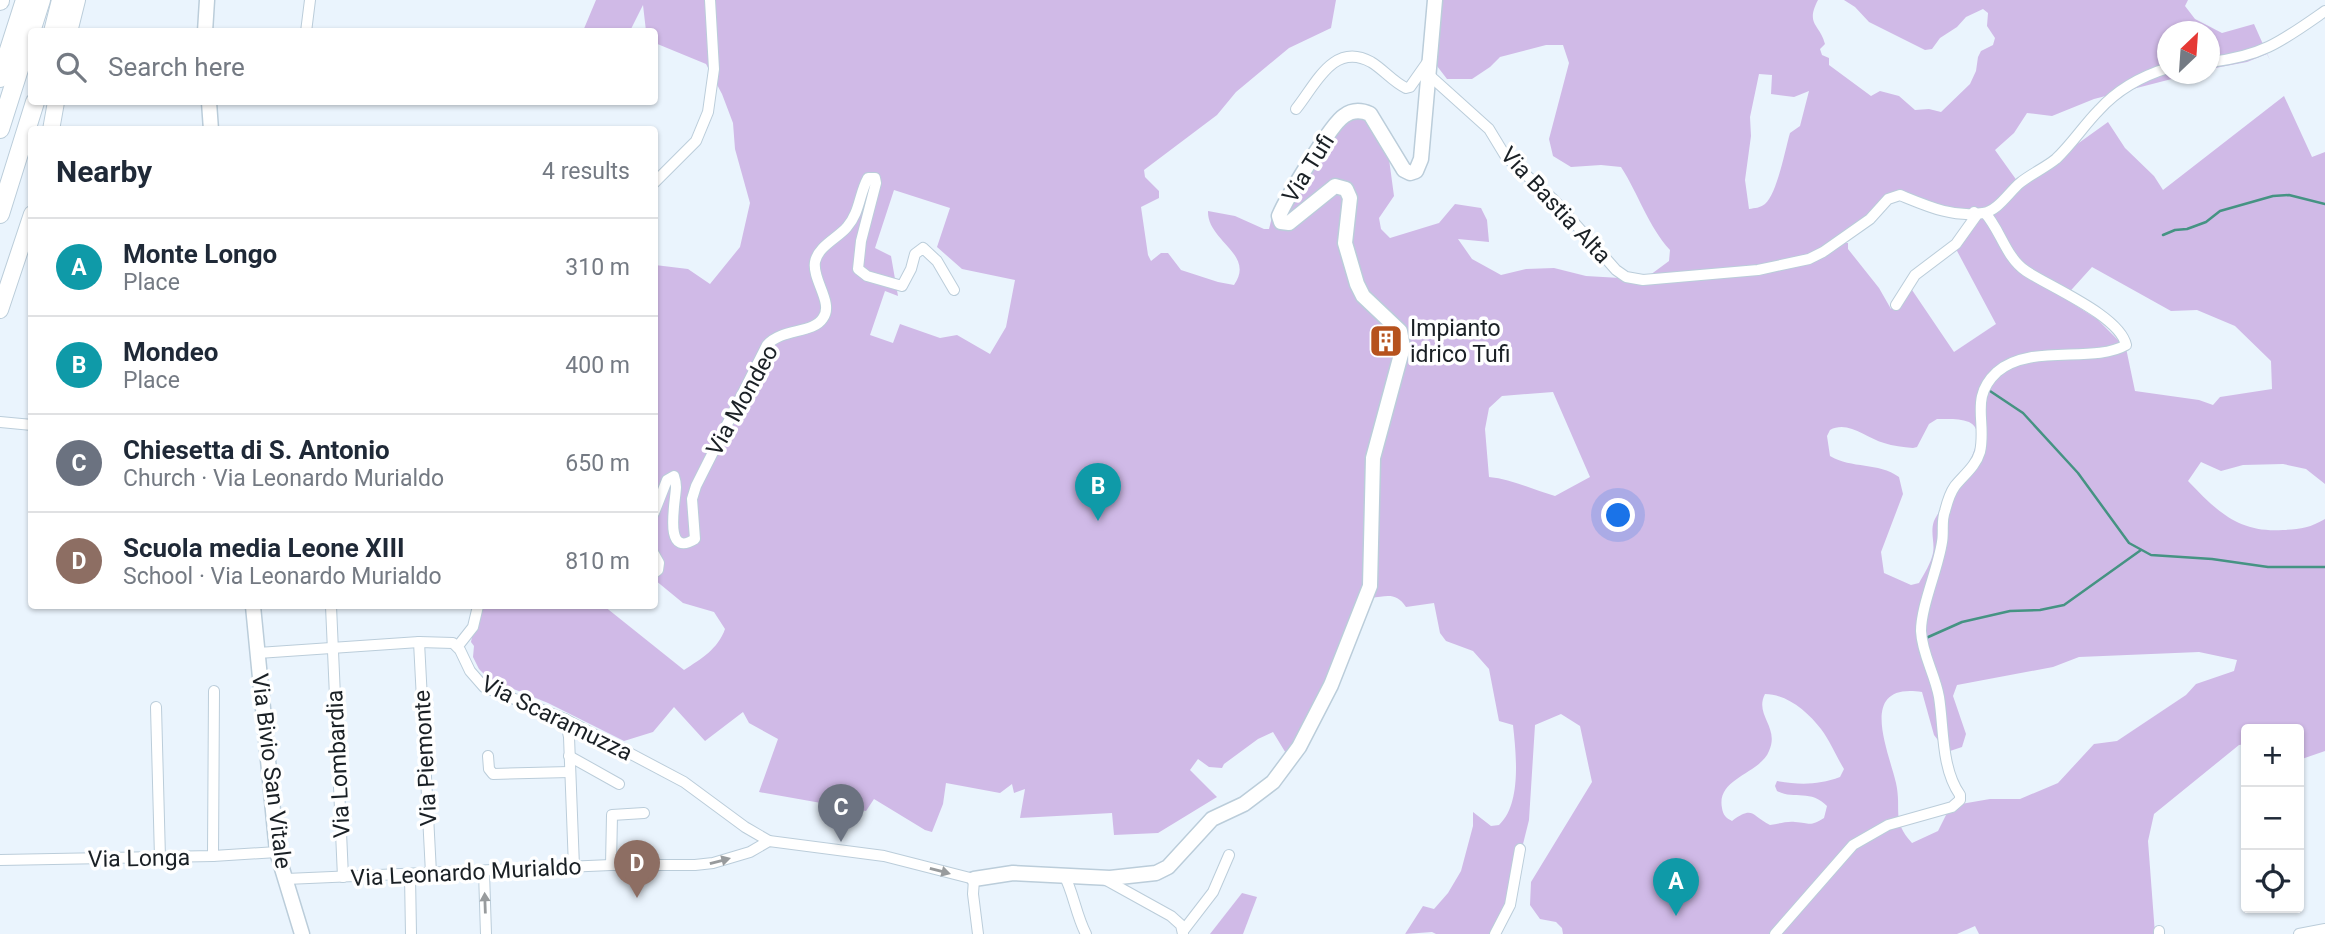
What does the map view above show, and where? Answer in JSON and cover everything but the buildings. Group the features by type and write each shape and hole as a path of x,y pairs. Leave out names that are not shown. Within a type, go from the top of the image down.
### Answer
{"highway":[{"path":"0,78 25,0"},
{"path":"32,28 41,0"},
{"path":"55,28 61,0"},
{"path":"0,129 28,41"},
{"path":"0,214 34,105"}],"main road":[{"path":"69,28 76,0"},
{"path":"52,126 55,105"},
{"path":"0,310 28,226"}],"street":[{"path":"205,28 207,0"},
{"path":"306,28 310,0"},
{"path":"658,179 696,141 708,112 714,69 710,0"},
{"name":"Via Tufi","path":"1099,878 1150,874 1168,867 1207,823 1244,804 1273,782 1299,747 1336,675 1370,586 1373,458 1403,347 1400,331 1363,296 1357,285 1345,243 1350,198 1346,189 1335,186 1289,223 1281,222 1279,216 1334,125 1351,112 1370,114 1404,170 1410,173 1416,171 1421,159 1435,0"},
{"path":"2220,60 2266,50 2325,11"},
{"path":"1296,109 1324,69 1346,57 1361,57 1369,61 1406,88 1410,88 1430,60"},
{"path":"1896,305 1915,275 1956,244 1976,216 1996,206 2020,183 2056,159 2097,111 2118,93 2138,80 2157,72"},
{"name":"Via Bastia Alta","path":"1429,75 1489,129 1506,157 1554,200 1620,274 1634,279 1758,270 1809,259 1870,219 1888,199 1900,195 1929,208 1952,213 1980,213"},
{"path":"209,105 211,126"},
{"name":"Via Mondeo","path":"658,503 667,480 674,476 676,487 673,533 680,541 687,543 695,539 692,499 696,486 766,345 780,334 813,326 824,317 827,308 816,276 816,258 822,249 850,224 868,178 875,178 876,183 860,241 857,266 859,270 867,276 902,286 917,251 923,248 937,261 954,290"},
{"path":"1775,934 1853,845 1888,825 1952,807 1960,800 1961,795 1944,748 1939,700 1932,667 1924,653 1921,628 1937,572 1944,514 1954,488 1971,470 1980,453 1980,399 1987,383 2000,369 2025,359 2108,352 2126,345 2097,313 2020,267 1980,213"},
{"path":"0,422 28,425"},
{"name":"Via Bivio San Vitale","path":"253,609 278,852 302,934"},
{"name":"Via Lombardia","path":"331,609 343,877"},
{"path":"258,653 447,641 458,646 473,627 477,609"},
{"name":"Via Piemonte","path":"419,642 432,873"},
{"name":"Via Scaramuzza","path":"458,646 470,671 484,687 565,719 696,789 745,827 769,841"},
{"path":"213,856 214,691"},
{"path":"156,708 160,858"},
{"path":"565,719 569,737 574,867"},
{"path":"569,755 619,784"},
{"path":"488,756 489,769 493,774 570,772"},
{"path":"611,865 612,816 644,813"},
{"path":"769,841 884,856 974,879 1013,873 1099,878 1112,882 1151,907 1171,916 1181,925 1183,932"},
{"name":"Via Leonardo Murialdo","path":"286,879 611,865 676,866 713,863 750,852 769,841"},
{"path":"1495,934 1510,905 1520,849"},
{"name":"Via Longa","path":"0,860 160,858 278,852"},
{"path":"1183,932 1213,892 1229,855"},
{"path":"484,872 486,934"},
{"path":"410,875 411,934"},
{"path":"1064,875 1086,934"},
{"path":"974,879 978,934"},
{"path":"2299,934 2325,929"}],"shaded area":[{"path":"596,0 1336,0 1331,28 1289,48 1236,92 1217,115 1144,170 1145,177 1159,191 1159,198 1141,207 1151,261 1161,253 1168,253 1181,270 1234,285 1239,274 1239,265 1215,231 1208,211 1235,216 1269,229 1272,217 1321,138 1354,108 1386,137 1394,196 1379,218 1381,229 1390,238 1439,223 1455,204 1481,208 1487,220 1489,242 1458,239 1472,259 1501,275 1526,269 1554,268 1586,276 1620,278 1634,283 1679,281 1646,278 1669,261 1670,250 1656,231 1621,167 1571,167 1553,156 1549,139 1569,63 1563,45 1546,45 1500,57 1472,79 1447,79 1437,66 1438,0 1818,0 1813,20 1823,37 1825,44 1820,49 1822,55 1829,58 1829,65 1871,96 1880,91 1899,96 1915,110 1941,112 1970,84 1981,51 1993,45 1995,38 1987,26 1988,13 1983,9 1966,17 1957,27 1940,38 1932,49 1925,50 1869,22 1844,0 2188,0 2185,6 2199,21 2157,21 2157,83 2094,99 2052,116 2027,113 2014,133 1995,150 2020,185 2108,122 2125,148 2154,176 2163,190 2284,96 2312,157 2325,152 2325,484 2306,469 2283,464 2243,465 2221,471 2201,462 2188,481 2230,518 2253,528 2295,529 2325,519 2325,751 2304,758 2304,724 2241,724 2241,745 2154,814 2148,841 2155,934 1979,934 1975,926 1957,934 1563,934 1562,928 1556,922 1540,919 1530,905 1531,882 1592,782 1580,726 1561,714 1535,725 1529,820 1508,904 1493,934 1405,934 1423,906 1434,909 1448,893 1461,871 1473,826 1473,812 1491,826 1499,825 1511,804 1516,778 1513,725 1499,721 1489,669 1473,651 1446,641 1440,633 1434,603 1406,607 1395,597 1371,598 1340,662 1287,755 1273,732 1258,739 1222,768 1209,767 1198,759 1190,770 1217,797 1158,833 1114,835 1112,813 1020,818 1025,789 1014,793 1012,784 1000,793 946,783 943,804 932,832 874,799 866,811 759,792 778,739 749,723 743,712 705,741 674,707 653,732 624,741 548,703 489,679 479,669 473,657 474,646 471,642 477,609 608,609 684,670 708,653 725,629 714,612 683,603 658,582 658,265 688,269 710,284 740,247 750,203 735,149 733,123 706,64 658,44 658,28 646,28 643,5 632,28 584,28","holes":["1759,74 1772,75 1771,94 1794,97 1809,91 1800,126 1790,133 1769,199 1765,204 1749,209 1745,180 1751,136 1750,117","894,190 950,208 937,247 962,269 1015,280 1006,327 990,354 957,335 940,338 900,324 893,343 870,335 885,291 898,296 891,256 875,248","1900,195 1975,221 1956,249 1996,324 1954,352 1910,287 1891,309 1879,288 1848,249 1848,243 1843,243","2092,267 2171,311 2197,310 2235,326 2271,361 2272,389 2220,397 2213,405 2199,400 2135,391 2126,348 2097,319 2064,298","1553,392 1590,477 1555,496 1514,482 1489,477 1485,429 1489,408 1502,396","1937,419 1969,422 1976,430 1977,441 1965,470 1934,521 1931,561 1919,583 1911,585 1884,573 1881,552 1903,494 1899,477 1882,469 1847,463 1830,456 1827,436 1830,430 1844,427 1877,441 1913,448 1917,447 1929,424","2199,652 2237,660 2234,671 2196,684 2186,695 2117,741 2094,744 2058,783 2020,799 1990,799 1961,804 1947,813 1938,831 1912,843 1901,828 1898,793 1882,721 1883,707 1889,697 1902,692 1922,692 1934,735 1947,752 1962,747 1966,734 1953,696 1957,685 2053,667 2079,657","1765,694 1781,697 1810,716 1827,738 1844,769 1840,777 1824,782 1801,784 1777,781 1777,791 1809,796 1827,806 1824,818 1816,823 1770,825 1749,813 1732,821 1724,814 1722,798 1726,790 1764,759 1772,743 1763,708"]},
{"path":"2254,24 2270,60 2267,54 2247,62 2220,67 2220,32"},
{"path":"1242,893 1257,897 1243,934 1210,934"}],"waterway":[{"path":"2163,235 2206,222 2220,211 2273,196 2289,195 2325,204"},
{"path":"1990,391 2023,413 2078,473 2129,543 2151,555 2212,559 2268,567 2325,567"},
{"path":"1926,638 1962,622 2010,611 2040,610 2064,605 2141,550"}],"place":[{"name":"Impianto idrico Tufi","path":"1386,341"},
{"name":"Mondeo","path":"1098,521"},
{"name":"Chiesetta di S. Antonio","path":"841,842"},
{"name":"Scuola media Leone XIII","path":"637,898"},
{"name":"Monte Longo","path":"1676,916"}]}
